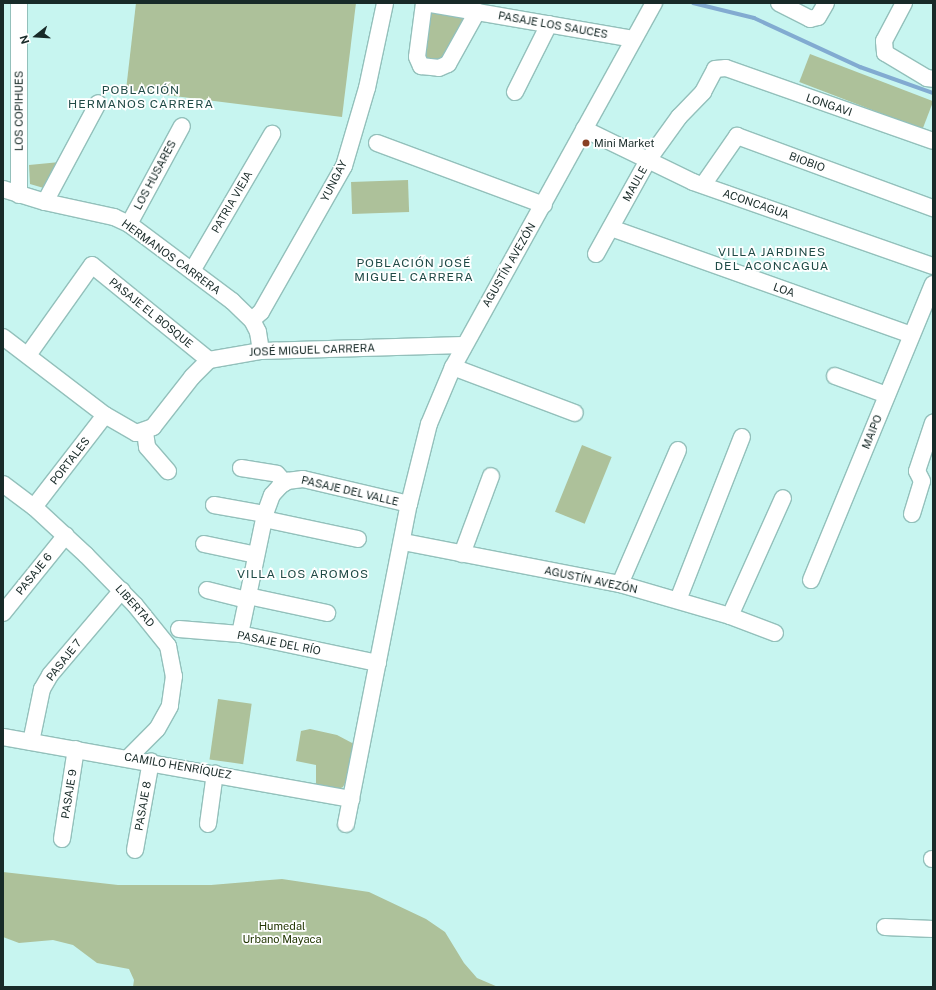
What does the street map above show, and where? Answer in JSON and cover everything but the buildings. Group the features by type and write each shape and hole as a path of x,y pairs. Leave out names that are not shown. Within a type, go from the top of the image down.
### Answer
{"street":[{"name":"LOS COPIHUES","path":"19,3 19,194"},
{"name":"YUNGAY","path":"252,320 261,312 344,166 368,88 386,3"},
{"name":"PASAJE LOS SAUCES","path":"424,3 633,39"},
{"path":"424,3 417,57 421,66 439,68 445,66 477,12"},
{"name":"AGUSTÍN AVEZÓN","path":"346,824 409,504 429,424 464,345 544,205 633,39 654,3"},
{"path":"778,3 810,19 818,17 826,3"},
{"path":"904,3 884,41 883,48 888,58 933,79"},
{"path":"515,92 549,24"},
{"name":"LONGAVI","path":"726,68 933,141"},
{"name":"MAULE","path":"596,254 648,160 679,117 702,92 715,69 726,68"},
{"path":"45,202 98,103"},
{"name":"LOS HUSARES","path":"129,224 182,126"},
{"name":"ACONCAGUA","path":"584,129 703,185 933,266"},
{"name":"PATRIA VIEJA","path":"192,271 272,134"},
{"name":"BIOBIO","path":"703,185 737,136 933,208"},
{"path":"377,143 544,205"},
{"name":"HERMANOS CARRERA","path":"3,189 45,202 114,217 129,224 192,271 252,320 258,332 261,351"},
{"name":"LOA","path":"611,228 912,335"},
{"name":"PASAJE EL BOSQUE","path":"28,355 92,265 209,360"},
{"name":"MAIPO","path":"811,580 933,284"},
{"path":"3,337 105,415 129,431 145,432 153,427 192,377 209,360"},
{"name":"JOSÉ MIGUEL CARRERA","path":"209,360 261,351 464,345"},
{"path":"453,367 575,413"},
{"path":"835,376 887,395"},
{"name":"PORTALES","path":"34,507 105,415"},
{"path":"912,514 922,481 917,471 930,446 933,423"},
{"path":"145,432 147,447 168,471"},
{"path":"678,600 742,437"},
{"path":"620,584 678,450"},
{"path":"241,468 277,474 285,483"},
{"path":"462,554 491,476"},
{"name":"PASAJE DEL VALLE","path":"240,634 264,517 272,495 285,483 304,479 409,504"},
{"name":"LIBERTAD","path":"5,490 34,507 66,535 122,590 156,628 168,646 174,676 170,706 157,729 129,757"},
{"path":"730,616 783,498"},
{"path":"214,505 358,539"},
{"name":"PASAJE 6","path":"3,613 66,535"},
{"name":"AGUSTÍN AVEZÓN","path":"402,542 620,584 730,616 775,633"},
{"path":"204,544 256,555"},
{"name":"PASAJE 7","path":"31,742 42,689 50,674 122,590"},
{"path":"207,590 327,613"},
{"name":"PASAJE DEL RÍO","path":"179,629 240,634 378,663"},
{"name":"CAMILO HENRÍQUEZ","path":"4,742 31,742 129,757 352,798"},
{"name":"PASAJE 9","path":"62,839 76,749"},
{"name":"PASAJE 8","path":"135,850 151,761"},
{"path":"208,824 214,773"},
{"path":"885,927 933,929"}],"green space":[{"path":"136,3 356,3 342,117 126,90"},
{"path":"427,11 469,17 442,64 422,61"},
{"path":"810,54 933,101 922,129 799,82"},
{"path":"60,162 47,189 30,184 29,165"},
{"path":"408,180 409,212 352,214 351,182"},
{"path":"582,445 612,457 585,524 555,512"},
{"path":"218,699 252,704 243,764 210,759"},
{"path":"310,729 337,735 354,744 348,777 343,787 339,789 316,786 316,765 296,761 301,731"},
{"name":"Humedal Urbano Mayaca","path":"3,872 118,885 211,885 282,879 369,892 426,919 445,932 464,963 477,978 498,987 133,987 134,980 129,969 97,963 73,945 53,940 19,943 3,937"}],"waterway":[{"path":"693,3 754,18 860,67 933,93"}],"place":[{"name":"Mini Market","path":"586,143"}],"district":[{"name":"POBLACIÓN HERMANOS CARRERA","path":"141,98"},
{"name":"VILLA JARDINES DEL ACONCAGUA","path":"772,260"},
{"name":"POBLACIÓN JOSÉ MIGUEL CARRERA","path":"414,271"},
{"name":"VILLA LOS AROMOS","path":"303,575"}]}
